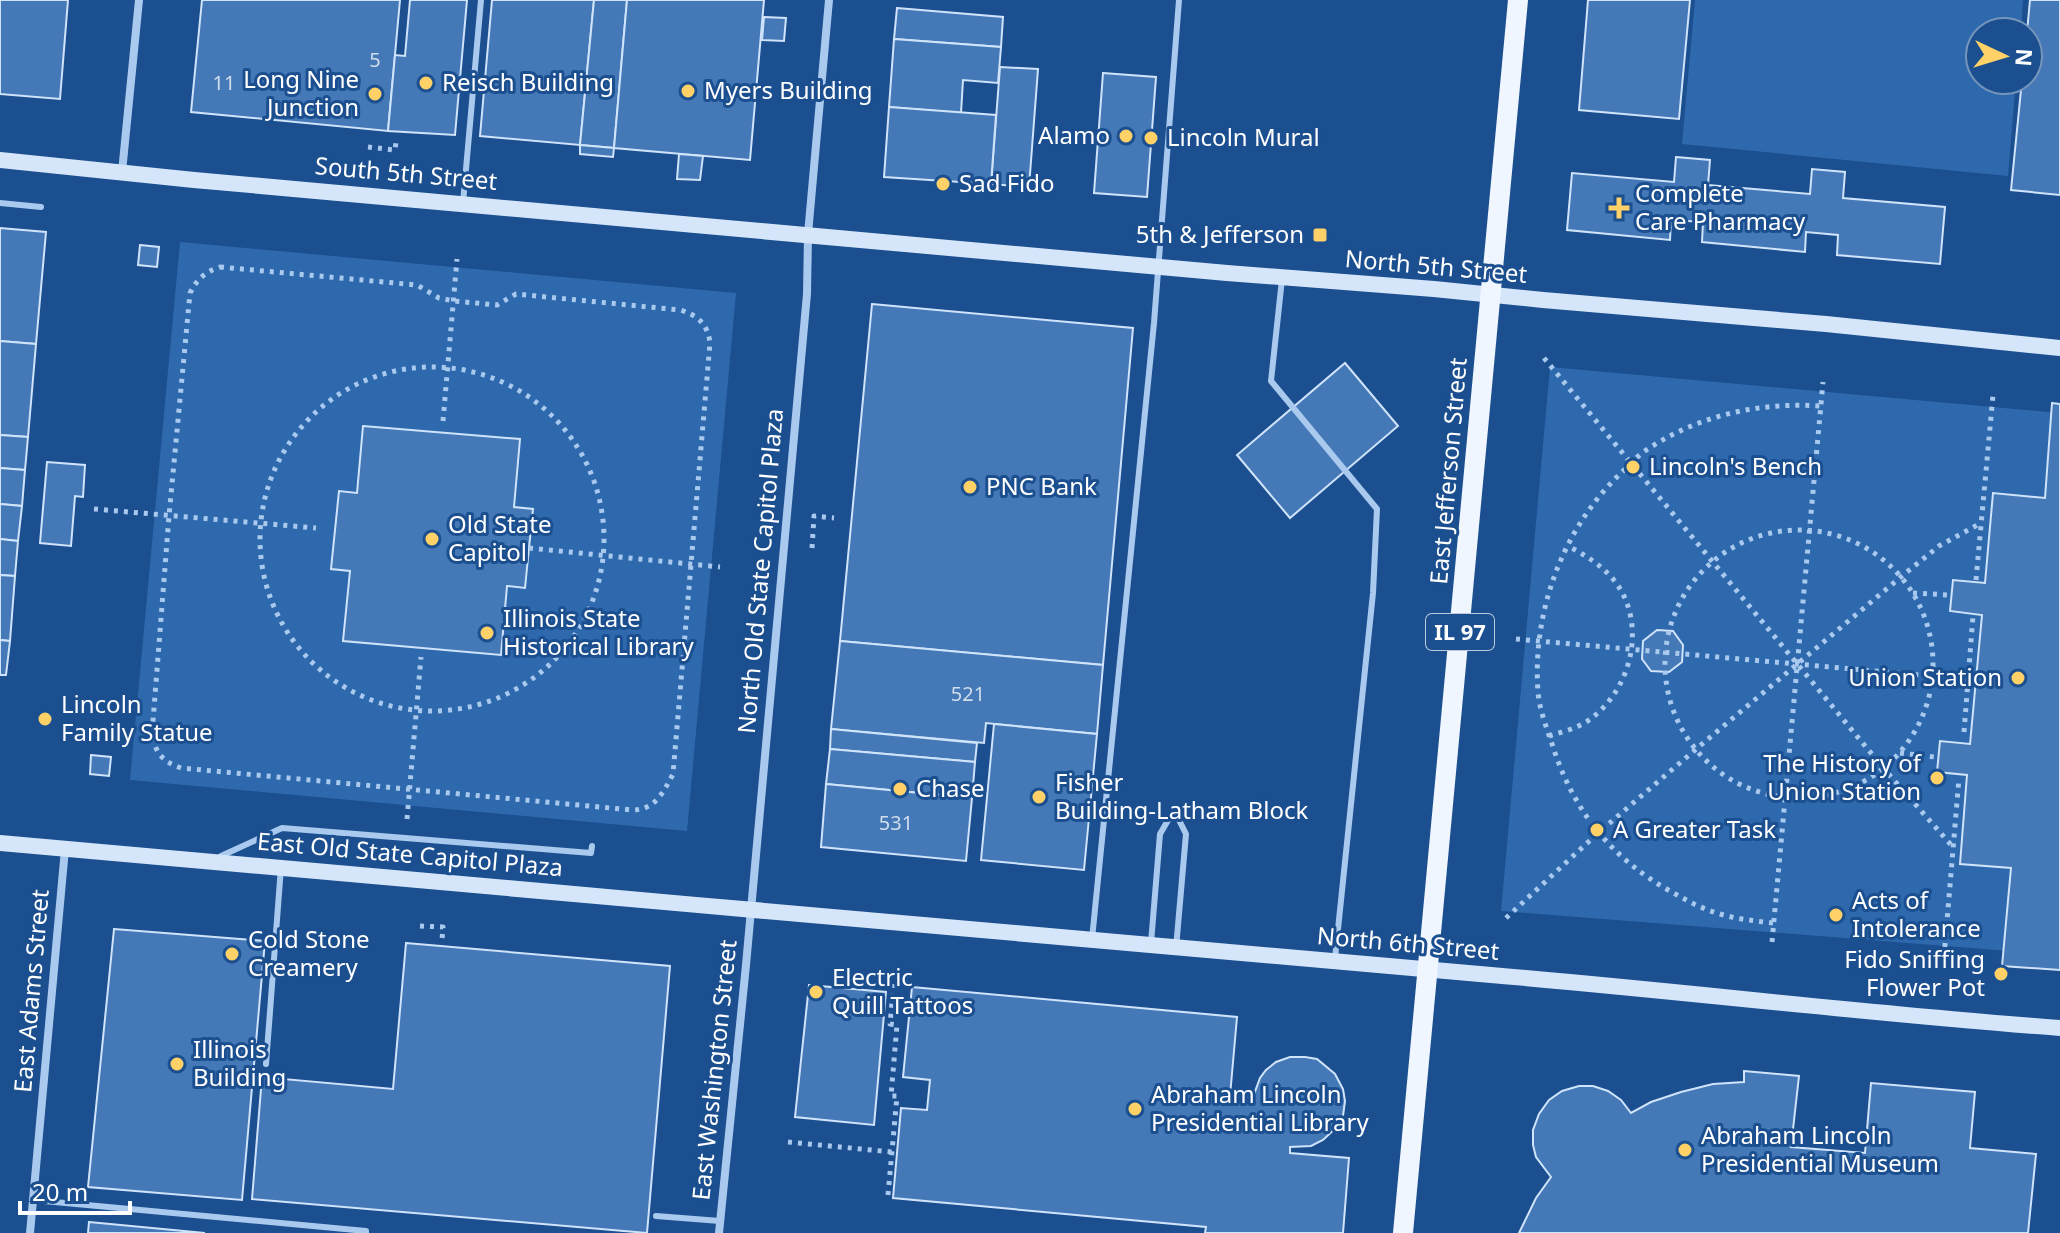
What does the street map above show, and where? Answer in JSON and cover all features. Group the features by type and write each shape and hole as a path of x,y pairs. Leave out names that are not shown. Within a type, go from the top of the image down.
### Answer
{"main road":[{"name":"East Jefferson Street","path":"1403,1233 1518,0"},
{"name":"South 5th Street","path":"0,160 808,234"},
{"name":"North 5th Street","path":"808,234 1841,325 2060,348"},
{"name":"East Old State Capitol Plaza","path":"0,843 751,911"},
{"name":"North 6th Street","path":"751,911 1092,939 2060,1028"}],"street":[{"path":"122,172 139,0"},
{"path":"808,234 829,0"},
{"name":"North Old State Capitol Plaza","path":"751,911 807,294 808,234"},
{"name":"East Adams Street","path":"30,1233 65,849"},
{"name":"East Washington Street","path":"719,1233 751,911"}],"lane":[{"path":"463,203 481,0"},
{"path":"1092,939 1158,266 1179,0"},
{"path":"0,203 41,207"},
{"path":"1282,277 1271,381 1377,509 1373,593 1335,962"},
{"path":"1151,945 1160,834 1174,810 1186,834 1176,948"},
{"path":"210,861 282,828 591,853 592,846"},
{"path":"266,1064 281,867"},
{"path":"33,1200 366,1233"},
{"path":"656,1216 720,1221"}],"path":[{"path":"368,147 395,150 396,142"},
{"path":"443,421 457,259"},
{"path":"220,267 417,285 439,298 454,301 497,305 516,294 680,310 698,318 709,334 673,774 662,796 643,810 181,768 166,763 154,744 152,734 169,516 190,293 202,276 220,267"},
{"path":"1544,358 1885,770 1953,847"},
{"path":"412,366 448,367 495,377 514,385 550,412 568,433 594,483 601,510 602,555 594,595 586,615 559,655 543,671 493,702 457,711 416,711 380,704 346,689 308,658 282,621 270,596 263,566 264,524 269,486 277,467 292,441 320,408 360,382 389,371 412,366"},
{"path":"1772,942 1823,382"},
{"path":"1976,580 1993,395"},
{"path":"1773,923 1719,914 1690,902 1641,873 1598,833 1566,780 1543,720 1538,694 1540,641 1555,570 1568,546 1599,494 1644,451 1694,425 1739,411 1787,404 1820,406"},
{"path":"94,509 316,528"},
{"path":"812,548 814,516 834,518"},
{"path":"1506,918 1598,833 1902,576 1939,546 1981,523"},
{"path":"1809,529 1846,538 1868,549 1902,576 1913,593 1929,634 1931,676 1909,741 1885,770 1843,793 1820,798 1785,798 1758,794 1739,785 1705,762 1695,750 1685,736 1675,709 1669,686 1668,652 1672,618 1679,600 1692,579 1711,560 1737,545 1769,533 1809,529"},
{"path":"1549,736 1587,722 1602,709 1619,689 1631,648 1632,627 1625,598 1613,579 1597,563 1568,546"},
{"path":"529,548 720,567"},
{"path":"1913,593 1949,595"},
{"path":"1964,732 1973,616"},
{"path":"1516,639 1931,676"},
{"path":"407,819 421,657"},
{"path":"1899,753 1935,757"},
{"path":"1944,957 1959,778"},
{"path":"420,926 443,927 442,940"},
{"path":"888,1195 897,1096 891,1096 897,1025 890,1024 894,981"},
{"path":"788,1142 892,1152"}],"shaded area":[{"path":"1695,0 2023,0 2022,16 1964,16 1964,96 2015,96 2008,176 1682,144"},
{"path":"180,242 736,293 687,831 130,780"},
{"path":"1550,367 2060,413 2060,955 1501,911"}],"building":[{"path":"0,0 68,0 60,99 0,94"},
{"path":"202,0 400,0 388,131 191,112"},
{"name":"Reisch Building","path":"410,0 467,0 455,135 388,131 395,55 405,56"},
{"path":"492,0 594,0 580,145 480,136"},
{"path":"594,0 627,0 614,148 580,145"},
{"name":"Myers Building","path":"627,0 764,0 750,160 614,148"},
{"path":"1588,0 1690,0 1679,119 1579,110"},
{"path":"2030,0 2060,0 2060,195 2011,190 2020,96 2044,96 2044,16 2028,16"},
{"path":"897,8 1003,17 1001,47 894,39"},
{"path":"764,17 786,18 784,41 762,40"},
{"path":"894,39 1001,47 998,83 963,80 961,113 889,107"},
{"path":"1000,67 1038,69 1029,187 991,184"},
{"path":"1103,73 1156,77 1147,197 1094,193"},
{"path":"889,107 996,115 991,184 884,177"},
{"path":"580,145 614,148 613,157 580,154"},
{"path":"679,154 703,156 700,180 677,179"},
{"path":"1676,157 1710,160 1708,185 1810,194 1812,169 1845,172 1843,198 1945,207 1940,264 1837,255 1838,235 1806,232 1805,252 1702,242 1703,222 1671,220 1670,240 1567,230 1572,173 1674,182"},
{"path":"0,228 46,232 36,344 0,341"},
{"path":"140,245 159,247 157,267 138,265"},
{"path":"872,304 1133,328 1103,665 840,641"},
{"path":"0,341 36,344 28,437 0,435"},
{"path":"1345,363 1398,426 1290,518 1237,455"},
{"name":"Union Station","path":"2052,403 2060,404 2060,970 2002,966 2011,868 1960,864 1967,775 1937,772 1940,741 1970,744 1982,615 1950,611 1953,580 1985,583 1993,493 2045,498"},
{"name":"Old State Capitol","path":"363,426 520,439 514,507 533,509 525,588 507,586 501,655 343,641 350,571 331,569 339,491 357,493"},
{"path":"0,435 28,437 25,470 0,468"},
{"path":"47,462 85,465 83,497 75,496 71,546 40,543"},
{"path":"0,468 25,470 22,506 0,504"},
{"path":"0,504 22,506 18,541 0,539"},
{"path":"0,539 18,541 15,576 0,575"},
{"path":"0,575 15,576 10,641 0,640"},
{"path":"1657,630 1673,631 1683,645 1682,662 1669,672 1651,671 1642,659 1643,641"},
{"path":"0,640 10,641 6,675 0,675"},
{"path":"840,641 1103,665 1097,734 986,723 984,743 831,729"},
{"name":"Fisher Building-Latham Block","path":"994,724 1097,734 1084,870 981,860"},
{"path":"831,729 977,743 975,762 830,749"},
{"path":"830,749 975,762 972,798 826,784"},
{"path":"91,755 111,757 109,776 90,774"},
{"path":"826,784 972,798 966,861 821,847"},
{"name":"Illinois Building","path":"114,929 265,941 242,1200 88,1187"},
{"path":"406,943 670,966 647,1233 252,1199 262,1077 393,1089"},
{"path":"809,985 886,992 874,1125 795,1117"},
{"name":"Abraham Lincoln Presidential Library","path":"912,987 1237,1017 1230,1096 1253,1097 1260,1078 1276,1062 1290,1057 1317,1059 1335,1074 1343,1089 1343,1116 1337,1127 1323,1140 1311,1146 1290,1147 1290,1153 1349,1158 1343,1233 1205,1233 1206,1227 893,1198 901,1108 927,1110 930,1080 903,1077"},
{"name":"Abraham Lincoln Presidential Museum","path":"1744,1071 1799,1076 1791,1147 1865,1153 1871,1083 1975,1092 1970,1148 2036,1154 2028,1233 1519,1233 1536,1198 1551,1177 1536,1157 1533,1145 1533,1130 1549,1100 1562,1091 1593,1086 1621,1100 1631,1113 1681,1092 1713,1084 1744,1082"},
{"path":"89,1222 205,1233 88,1233"}],"place":[{"name":"Reisch Building","path":"426,83"},
{"name":"Myers Building","path":"688,91"},
{"name":"Long Nine Junction","path":"375,94"},
{"name":"Alamo","path":"1126,136"},
{"name":"Lincoln Mural","path":"1151,138"},
{"name":"Sad Fido","path":"943,184"},
{"name":"Complete Care Pharmacy","path":"1619,208"},
{"name":"5th & Jefferson","path":"1320,235"},
{"name":"Lincoln's Bench","path":"1633,467"},
{"name":"PNC Bank","path":"970,487"},
{"name":"Old State Capitol","path":"432,539"},
{"name":"Illinois State Historical Library","path":"487,633"},
{"name":"Union Station","path":"2018,678"},
{"name":"Lincoln Family Statue","path":"45,719"},
{"name":"The History of Union Station","path":"1937,778"},
{"name":"Chase","path":"900,789"},
{"name":"Fisher Building-Latham Block","path":"1039,797"},
{"name":"A Greater Task","path":"1597,830"},
{"name":"Acts of Intolerance","path":"1836,915"},
{"name":"Cold Stone Creamery","path":"232,954"},
{"name":"Fido Sniffing Flower Pot","path":"2001,974"},
{"name":"Electric Quill Tattoos","path":"816,992"},
{"name":"Illinois Building","path":"177,1064"},
{"name":"Abraham Lincoln Presidential Library","path":"1135,1109"},
{"name":"Abraham Lincoln Presidential Museum","path":"1685,1150"}]}
